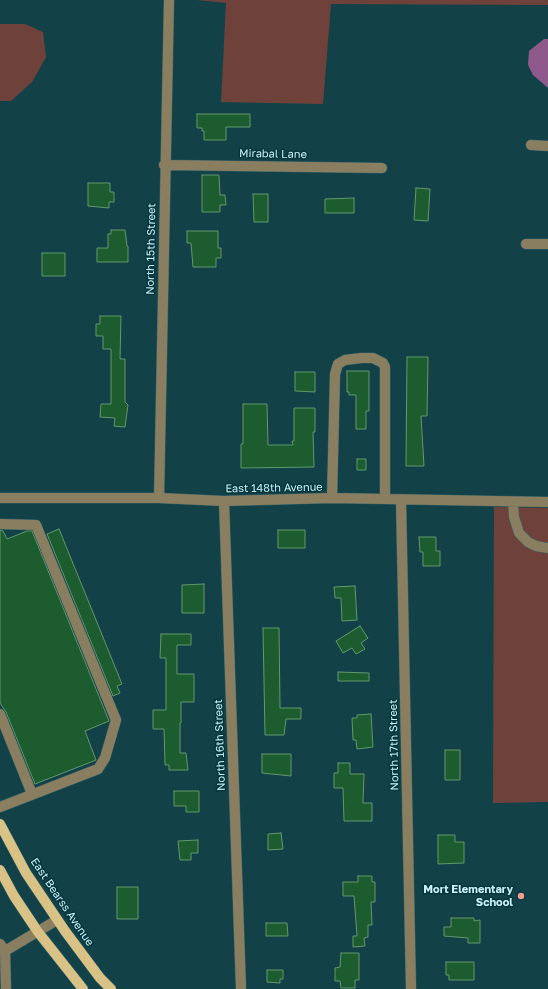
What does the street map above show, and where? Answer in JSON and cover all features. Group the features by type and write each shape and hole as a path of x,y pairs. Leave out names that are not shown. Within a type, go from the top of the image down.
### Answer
{"main road":[{"name":"East Bearss Avenue","path":"0,824 26,873 57,920 100,978 111,989"},
{"path":"0,870 14,896 38,932 83,989"}],"street":[{"name":"North 15th Street","path":"159,498 164,165 169,0"},
{"path":"532,145 548,146"},
{"name":"Mirabal Lane","path":"164,165 382,168"},
{"path":"526,244 548,244"},
{"path":"332,498 335,374 338,364 345,360 373,358 383,363 385,367 387,385 385,499"},
{"name":"East 148th Avenue","path":"0,498 159,498 224,501 332,498 548,502"},
{"name":"North 17th Street","path":"401,500 411,989"},
{"name":"North 16th Street","path":"224,501 240,989"},
{"path":"513,502 514,517 519,533 528,542 536,546 548,548"},
{"path":"0,524 36,525 116,720 105,758 98,769 0,807"},
{"path":"0,714 32,794"},
{"path":"6,989 2,948 38,932 57,920"}],"shaded area":[{"path":"197,0 548,0 548,5 331,4 323,104 221,102 226,3"},
{"path":"0,24 25,24 43,32 46,57 32,82 11,101 0,101"},
{"path":"544,39 548,39 548,88 533,75 528,65 529,51"},
{"path":"494,507 548,508 548,802 493,803"}],"building":[{"path":"197,114 250,114 250,127 226,127 226,140 204,140 204,131 202,131 202,128 197,128"},
{"path":"202,175 219,175 220,195 225,195 226,205 220,205 220,212 202,212"},
{"path":"88,183 110,183 110,192 114,192 114,202 109,202 109,208 88,206"},
{"path":"416,188 430,189 428,221 414,220"},
{"path":"253,194 268,194 268,222 254,222"},
{"path":"354,198 354,213 325,213 325,199"},
{"path":"111,230 125,230 128,246 128,262 97,262 97,248 108,248 108,234 111,234"},
{"path":"187,231 218,231 218,248 221,248 221,258 216,258 216,267 193,267 191,243 187,243"},
{"path":"42,253 65,253 65,276 42,276"},
{"path":"100,316 121,316 120,359 125,359 125,402 128,405 125,427 114,426 115,418 100,417 101,404 111,404 111,349 103,349 103,336 96,336 96,324 100,324"},
{"path":"407,357 428,357 427,416 421,416 424,466 406,466"},
{"path":"347,371 369,371 369,411 366,411 366,429 356,429 356,395 349,395 349,392 347,392"},
{"path":"295,372 315,372 315,392 295,391"},
{"path":"243,404 267,404 268,445 293,445 294,408 315,408 315,432 313,432 314,467 241,468 241,444 243,444"},
{"path":"357,459 366,459 366,470 357,470"},
{"path":"59,529 122,684 117,686 120,693 113,696 47,534"},
{"path":"0,530 3,531 7,539 27,531 32,531 109,721 85,731 96,760 35,784 6,712 0,703"},
{"path":"278,530 305,530 305,548 278,548"},
{"path":"419,537 436,537 436,551 440,551 440,566 423,566 423,552 420,552"},
{"path":"204,584 204,613 182,613 182,585"},
{"path":"355,586 357,620 342,621 341,598 335,598 334,587"},
{"path":"360,626 368,638 361,643 365,649 356,654 352,648 343,653 336,641"},
{"path":"263,628 279,628 280,708 301,708 301,719 286,719 284,735 265,735"},
{"path":"161,634 191,634 191,645 177,645 177,674 194,674 194,702 181,702 180,753 186,753 188,770 169,770 169,765 165,765 164,729 153,729 153,710 166,710 166,658 160,658"},
{"path":"338,672 369,673 369,681 338,681"},
{"path":"371,714 373,747 357,749 356,740 353,740 352,718 357,718 357,715"},
{"path":"445,750 460,750 460,780 445,780"},
{"path":"262,754 291,754 291,776 262,773"},
{"path":"338,763 350,763 350,774 364,774 363,803 372,803 372,821 344,821 343,788 334,788 334,773 338,773"},
{"path":"174,791 199,791 199,812 186,812 186,806 174,806"},
{"path":"281,833 283,849 268,850 268,834"},
{"path":"438,835 455,835 455,842 464,842 464,863 438,864"},
{"path":"198,840 198,853 191,853 191,860 180,860 178,841"},
{"path":"358,876 372,876 372,882 375,882 375,902 371,902 372,925 368,925 368,937 364,938 365,946 353,947 353,936 357,936 354,896 343,896 343,882 358,882"},
{"path":"117,887 138,887 138,919 117,919"},
{"path":"451,918 474,918 474,921 480,920 480,943 468,943 468,938 444,936 444,927 451,927"},
{"path":"266,923 287,923 288,936 266,936"},
{"path":"341,953 359,953 359,980 355,980 355,988 341,988 340,981 335,981 335,968 340,967"},
{"path":"446,962 474,962 474,980 449,980 449,975 446,975"},
{"path":"267,970 283,970 283,979 280,979 280,983 267,982"}],"place":[{"name":"Mort Elementary School","path":"521,896"}]}
